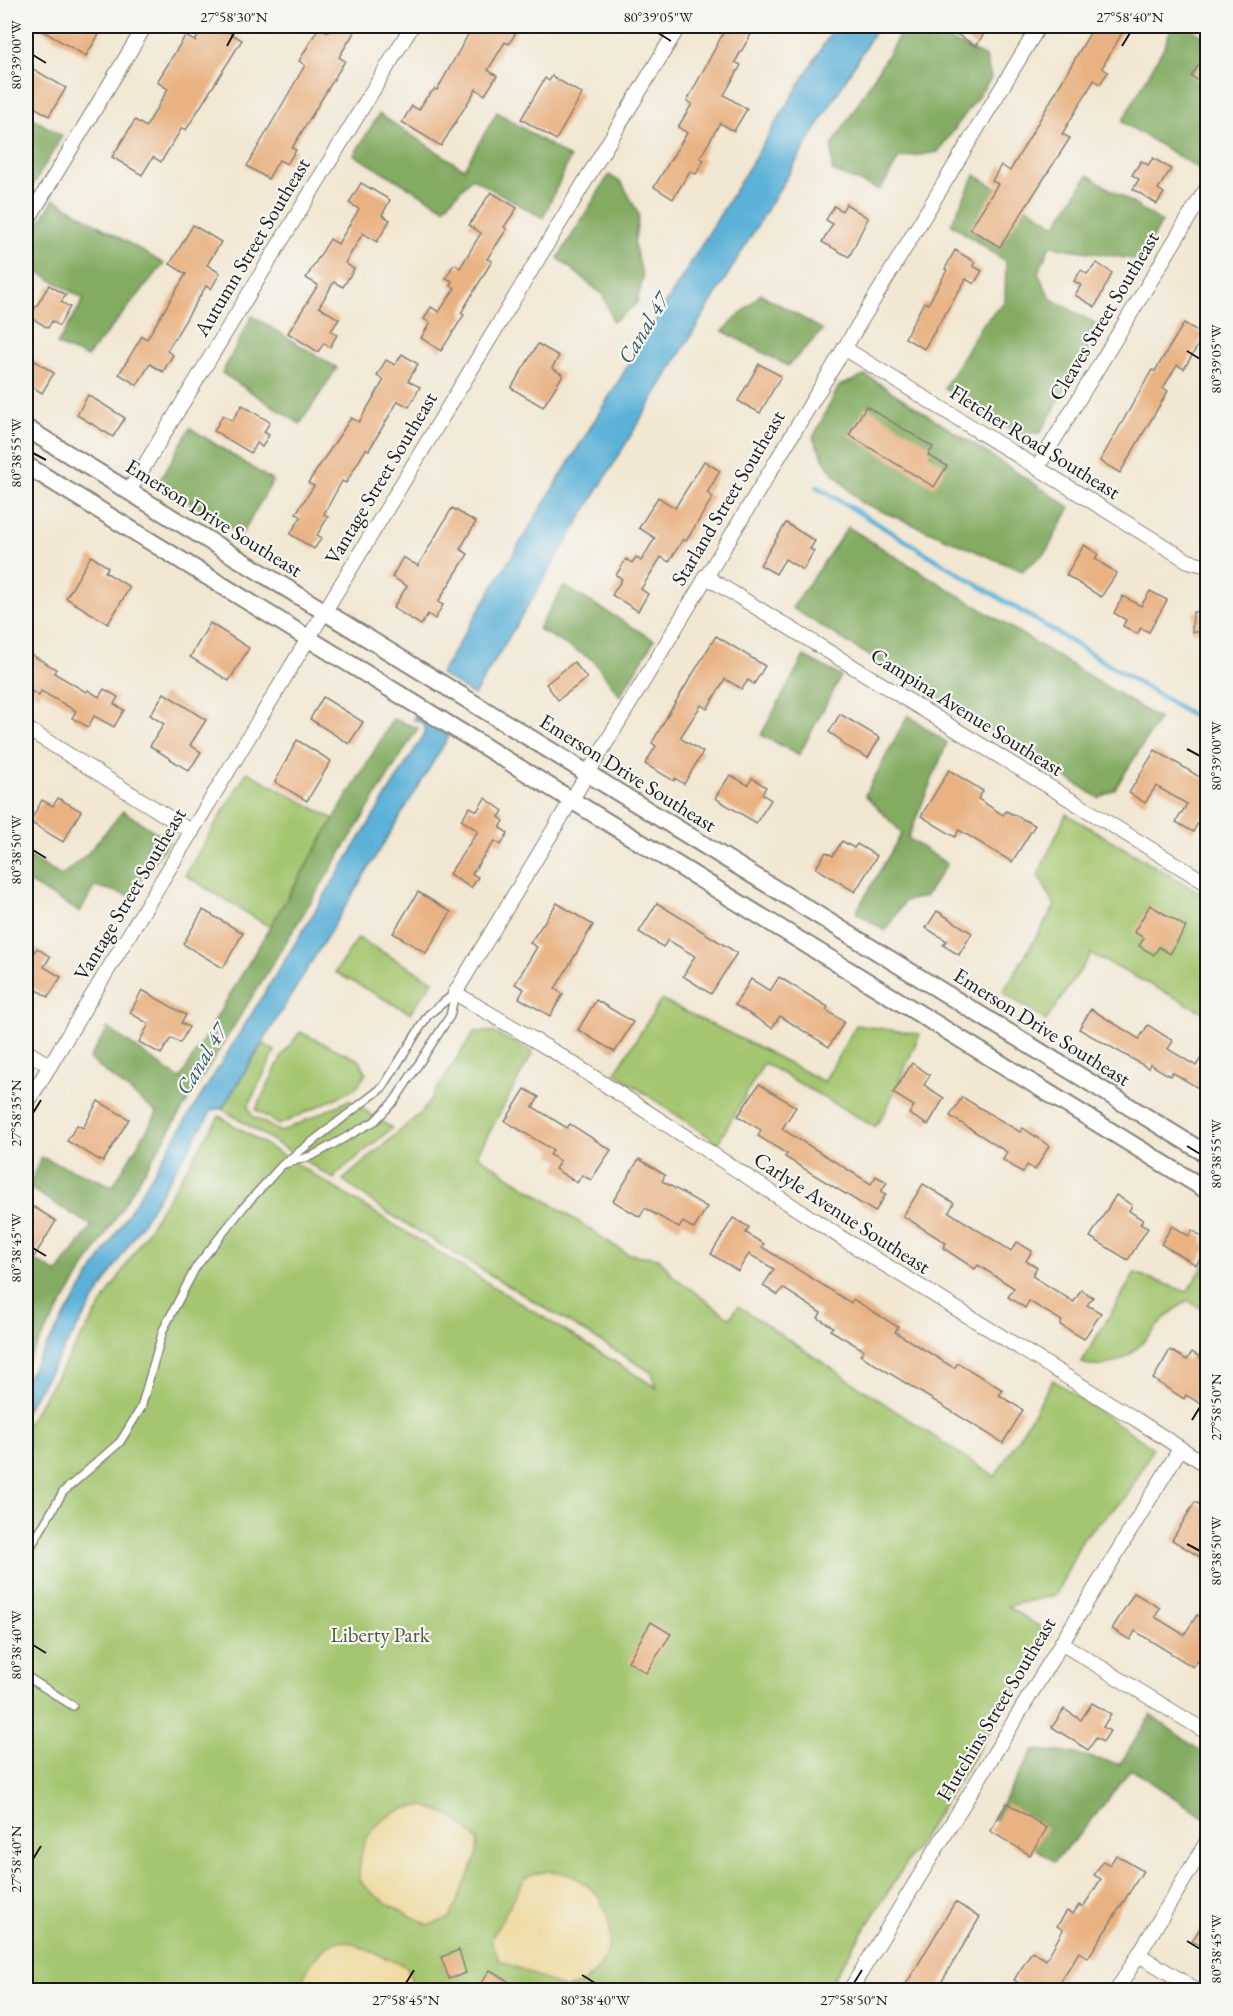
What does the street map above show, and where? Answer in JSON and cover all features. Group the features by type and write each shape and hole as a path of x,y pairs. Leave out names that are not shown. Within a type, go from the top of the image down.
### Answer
{"street":[{"path":"26,222 145,26"},
{"name":"Autumn Street Southeast","path":"129,491 412,26"},
{"name":"Vantage Street Southeast","path":"26,1105 679,26"},
{"name":"Starland Street Southeast","path":"456,993 705,576 1039,26"},
{"name":"Cleaves Street Southeast","path":"1038,468 1208,186"},
{"name":"Fletcher Road Southeast","path":"844,348 1188,561 1208,566"},
{"name":"Emerson Drive Southeast","path":"26,428 1208,1155"},
{"path":"26,465 1208,1191"},
{"name":"Campina Avenue Southeast","path":"705,576 1208,884"},
{"path":"26,728 192,832"},
{"name":"Carlyle Avenue Southeast","path":"456,993 558,1054 848,1242 1208,1466"},
{"path":"26,1051 50,1066"},
{"name":"Hutchins Street Southeast","path":"850,1990 1180,1449"},
{"path":"1061,1642 1208,1733"},
{"path":"1117,1990 1208,1840"},
{"path":"1139,1955 1197,1990"}],"lane":[{"name":"Starland Street Southeast","path":"26,1555 63,1492 120,1442 141,1408 163,1330 196,1267 242,1209 282,1165 383,1087 428,1015 456,993"},
{"name":"Starland Street Southeast","path":"282,1165 314,1155 375,1120 388,1107 450,1016 456,993"},
{"path":"26,1676 72,1706"}],"green space":[{"path":"905,26 920,26 986,57 991,78 938,152 899,158 880,190 832,171 832,146"},
{"path":"1172,26 1187,26 1207,39 1208,159 1201,170 1122,122 1165,45"},
{"path":"497,112 570,158 543,218 472,178 444,208 354,155 379,114 464,169"},
{"path":"26,114 62,136 32,187 26,183"},
{"path":"609,175 622,183 639,215 634,244 643,277 637,303 613,322 603,295 558,258"},
{"path":"975,175 1056,225 1088,175 1162,222 1139,260 1050,246 1038,273 1051,299 1102,327 1040,433 1018,434 944,388 981,326 1005,301 1006,262 951,224"},
{"path":"54,199 164,264 87,357 57,345 84,299 26,265 26,244"},
{"path":"761,294 823,330 788,366 723,331"},
{"path":"252,316 337,368 300,424 222,373"},
{"path":"866,375 1070,507 1046,552 1022,571 860,502 828,467 813,438 839,386"},
{"path":"190,428 273,481 241,535 159,482"},
{"path":"848,527 1159,719 1115,789 1099,798 792,608"},
{"path":"564,586 654,640 620,696 593,660 538,629"},
{"path":"804,656 841,676 799,755 761,735"},
{"path":"908,715 947,743 908,838 947,864 925,897 905,901 885,931 856,912 902,833 865,795"},
{"path":"393,719 418,728 26,1363 26,1338 30,1331 26,1328 26,1255 57,1273 92,1226 29,1188 41,1157 113,1186 157,1113 89,1059 108,1028 180,1079"},
{"path":"247,772 334,819 270,927 185,875"},
{"path":"123,811 169,841 130,896 95,886 80,912 26,881 26,854 61,876 88,853"},
{"path":"1066,814 1207,897 1207,1014 1091,954 1046,1021 1003,992 1055,906 1038,875"},
{"path":"358,938 433,981 410,1013 335,972"},
{"path":"661,1000 824,1082 856,1025 920,1034 886,1110 875,1127 764,1063 718,1143 615,1073"},
{"path":"300,1032 359,1060 366,1074 355,1089 279,1125 256,1110 282,1056"},
{"name":"Liberty Park","path":"474,1032 493,1032 533,1052 477,1155 627,1254 659,1258 673,1276 730,1318 738,1306 995,1477 1053,1380 1153,1448 1127,1496 1083,1538 1056,1595 1007,1606 1051,1634 826,1990 26,1990 26,1426 219,1116 657,1388 651,1372 383,1210 343,1180 423,1111"},
{"path":"263,1043 275,1051 248,1106 252,1116 281,1132 349,1100 392,1128 334,1179 222,1109"},
{"path":"1207,1261 1207,1311 1188,1301 1161,1322 1127,1356 1114,1363 1099,1366 1081,1363 1135,1273 1187,1292"},
{"path":"1151,1715 1207,1756 1207,1819 1131,1769 1088,1825 1054,1862 993,1818 1034,1750 1071,1753 1120,1764"}],"sand":[{"path":"424,1806 451,1815 478,1840 476,1858 450,1918 429,1925 375,1895 360,1879 362,1852 372,1831 389,1816 412,1807"},
{"path":"549,1871 573,1877 592,1889 604,1906 609,1926 608,1946 601,1965 587,1980 566,1989 499,1960 491,1939 524,1880 533,1874"},
{"path":"338,1941 349,1942 407,1967 414,1990 300,1990 305,1975 318,1954"}],"water":[{"path":"835,26 878,26 474,695 440,674"},
{"path":"415,716 449,736 222,1109 215,1109 211,1112 26,1410 26,1379 425,733 424,724 413,719"}],"building":[{"path":"34,26 104,26 86,56"},
{"path":"204,26 218,26 242,40 186,130 182,128 161,162 153,157 142,175 112,157 135,120 146,127 168,89 157,82 185,36 195,41"},
{"path":"332,26 358,26 339,57 345,61 292,148 296,150 287,164 279,160 268,179 247,166 305,65 299,61 319,27 328,32"},
{"path":"473,26 520,26 509,44 505,42 488,70 497,76 485,95 476,89 441,146 402,122 412,106 419,110 426,98 435,89 437,90"},
{"path":"727,26 756,26 735,62 741,65 724,95 747,109 734,131 720,123 700,158 704,160 696,174 690,171 673,199 654,187 687,133 678,127 692,104 687,101"},
{"path":"943,26 989,26 976,46"},
{"path":"1094,26 1126,26 1102,68 1108,72 1100,84 1094,80 1062,134 1070,138 1000,247 970,229 998,184 992,181 1001,165 1010,171"},
{"path":"1208,51 1208,87 1191,76"},
{"path":"26,65 66,88 49,116 26,102"},
{"path":"552,76 582,94 556,140 521,119 545,78 549,81"},
{"path":"1153,158 1171,169 1158,189 1164,193 1157,204 1133,189 1139,179 1132,175 1141,161 1148,165"},
{"path":"361,183 390,200 382,215 390,220 377,242 363,233 345,263 354,269 343,287 334,282 319,307 339,319 331,331 337,335 330,347 324,343 318,352 288,333 318,285 306,278 330,239 338,244 359,209 349,203"},
{"path":"491,192 517,208 504,227 507,229 487,259 492,261 461,313 464,315 441,351 421,338 430,323 424,319 431,307 439,312 455,288 450,285 452,281 446,278 454,264 460,268 481,233 469,225"},
{"path":"846,204 868,218 849,257 822,242 833,224 826,220 834,206 842,211"},
{"path":"193,225 221,242 207,265 220,273 211,289 206,286 167,351 173,355 163,372 150,364 137,385 119,374 142,336 147,339 186,274 170,264"},
{"path":"955,250 975,262 973,266 982,271 974,284 966,279 924,349 905,338 924,302 928,304"},
{"path":"1097,263 1112,273 1095,307 1075,295 1081,285 1074,281 1081,270 1087,274"},
{"path":"49,285 66,295 61,302 70,307 59,326 52,321 48,328 30,317"},
{"path":"1184,323 1204,335 1184,369 1177,365 1163,388 1168,391 1120,473 1100,461 1152,370 1155,371"},
{"path":"538,344 559,356 552,368 563,375 543,407 511,388"},
{"path":"402,354 418,364 408,381 420,387 409,407 398,401 346,483 342,481 324,514 328,517 317,535 322,538 314,549 290,534 301,517 296,513 314,486 308,483 351,418 359,422 384,380 377,376 386,360 395,365"},
{"path":"26,355 54,373 42,393 26,383"},
{"path":"759,364 781,376 760,413 738,401"},
{"path":"88,395 125,418 113,437 77,415"},
{"path":"242,405 270,422 264,432 269,435 262,447 257,443 251,453 214,431 223,415 232,421"},
{"path":"866,406 933,447 928,455 947,466 934,487 849,435"},
{"path":"704,461 720,471 707,493 713,497 686,541 683,539 669,562 661,557 641,589 648,594 638,611 612,595 622,579 616,575 626,559 632,563 636,557 641,561 655,538 639,528 658,497 675,508"},
{"path":"452,508 476,522 460,549 468,554 438,602 443,605 435,619 428,614 421,625 393,608 407,586 392,577 403,557 418,566"},
{"path":"786,523 815,541 810,549 814,551 803,570 785,559 776,574 760,565"},
{"path":"1084,545 1098,554 1095,559 1117,573 1101,597 1066,575"},
{"path":"91,556 108,567 105,572 130,587 108,624 66,598"},
{"path":"1150,591 1167,600 1149,632 1141,628 1137,634 1123,626 1126,620 1114,613 1123,596 1141,606"},
{"path":"1193,612 1208,612 1208,632 1192,632"},
{"path":"210,623 249,648 229,681 190,657"},
{"path":"716,636 765,666 754,684 748,680 742,689 725,679 707,709 701,705 680,738 703,752 684,784 675,778 674,781 645,764 656,746 652,743"},
{"path":"32,655 56,669 54,673 86,692 88,690 99,697 104,689 118,697 114,704 124,710 114,727 94,716 88,727 72,718 76,711 41,691 39,696 26,688 26,667"},
{"path":"574,662 587,678 558,700 546,684"},
{"path":"164,693 206,720 190,745 201,752 189,771 150,746 164,724 150,715"},
{"path":"323,697 363,722 349,744 310,719"},
{"path":"840,714 880,738 868,758 841,743 842,741 829,732"},
{"path":"297,740 331,761 307,801 275,782"},
{"path":"1155,750 1208,782 1208,817 1203,814 1193,832 1176,822 1187,804 1156,786 1145,803 1129,793"},
{"path":"949,770 983,791 978,799 1003,815 1006,811 1035,825 1012,862 959,830 955,837 921,816"},
{"path":"730,775 748,785 752,778 766,787 762,794 771,800 756,823 715,798"},
{"path":"58,798 81,811 63,842 30,822 42,800 53,806"},
{"path":"485,798 503,811 499,817 504,821 500,828 508,833 501,845 495,841 483,857 472,874 478,877 471,888 449,874 478,831 461,820 470,807 477,811"},
{"path":"842,841 854,848 857,844 877,856 855,892 816,868 826,852 833,856"},
{"path":"418,892 451,912 426,953 393,933"},
{"path":"557,903 593,925 555,989 563,994 550,1016 519,998 524,989 515,984 537,947 530,943"},
{"path":"657,903 737,953 711,994 683,976 695,956 668,940 663,947 639,932"},
{"path":"1150,905 1186,927 1170,954 1159,947 1154,955 1139,946 1144,938 1134,932"},
{"path":"203,910 243,933 223,968 183,944"},
{"path":"937,911 972,933 959,955 943,945 947,941 926,928"},
{"path":"37,948 50,957 44,967 61,977 48,997 26,983 26,955 30,958"},
{"path":"779,977 828,1007 826,1010 844,1022 829,1047 780,1016 772,1028 735,1005 751,979 770,991"},
{"path":"142,990 186,1015 181,1023 189,1027 180,1043 171,1038 161,1054 139,1042 149,1024 130,1013"},
{"path":"596,1000 633,1022 615,1052 578,1030"},
{"path":"1091,1009 1139,1039 1148,1025 1173,1041 1168,1049 1196,1066 1208,1047 1208,1094 1172,1072 1170,1076 1150,1064 1148,1068 1079,1029"},
{"path":"912,1063 930,1075 924,1085 944,1098 928,1125 909,1114 914,1106 893,1093"},
{"path":"759,1084 796,1107 782,1129 871,1184 876,1176 887,1182 881,1192 886,1194 875,1212 785,1157 787,1154 758,1136 761,1130 738,1116"},
{"path":"525,1089 539,1097 533,1107 567,1128 570,1124 611,1150 591,1180 582,1175 577,1183 555,1169 560,1161 550,1155 553,1150 505,1121"},
{"path":"962,1097 1020,1132 1023,1128 1049,1146 1035,1170 1027,1165 1023,1173 1003,1160 1007,1152 950,1116"},
{"path":"98,1101 129,1119 103,1162 67,1141 77,1125 83,1128"},
{"path":"639,1159 665,1175 662,1181 707,1207 694,1229 683,1222 679,1228 645,1208 640,1217 613,1201"},
{"path":"923,1184 954,1203 949,1212 1011,1251 1017,1242 1032,1251 1026,1261 1037,1267 1032,1276 1074,1302 1081,1290 1093,1297 1087,1305 1101,1313 1084,1339 1060,1325 1062,1321 1029,1301 1025,1308 1008,1297 1014,1288 978,1265 975,1269 943,1248 946,1243 903,1216"},
{"path":"1116,1195 1132,1205 1129,1211 1143,1220 1140,1224 1148,1228 1128,1260 1090,1237"},
{"path":"34,1207 56,1221 34,1257 26,1251 26,1221"},
{"path":"733,1218 749,1227 746,1233 764,1244 762,1247 851,1303 853,1299 898,1327 895,1332 954,1368 958,1363 1003,1390 999,1395 1023,1410 1003,1443 860,1355 864,1350 830,1330 833,1327 818,1318 821,1313 783,1288 778,1295 763,1286 774,1269 749,1254 738,1271 711,1254"},
{"path":"1172,1226 1189,1236 1192,1230 1204,1238 1202,1243 1208,1247 1196,1265 1161,1244"},
{"path":"1170,1350 1187,1360 1192,1352 1208,1362 1208,1408 1186,1395 1184,1399 1153,1379"},
{"path":"1195,1502 1208,1509 1208,1562 1172,1540"},
{"path":"1134,1593 1160,1608 1155,1617 1184,1635 1197,1615 1208,1621 1208,1668 1197,1661 1193,1667 1135,1631 1130,1640 1112,1629"},
{"path":"651,1622 671,1634 646,1673 628,1661"},
{"path":"1092,1703 1111,1714 1103,1727 1110,1731 1103,1742 1096,1738 1088,1750 1052,1727 1064,1709 1081,1720"},
{"path":"1007,1803 1047,1828 1030,1855 990,1831"},
{"path":"1116,1855 1143,1871 1088,1958 1079,1952 1055,1990 1030,1990 1014,1980 1032,1951 1046,1960 1063,1930 1057,1926 1067,1911 1073,1914 1079,1905 1083,1907 1101,1879 1094,1875 1103,1861 1110,1865"},
{"path":"955,1902 980,1917 937,1990 912,1990 905,1986"},
{"path":"1208,1916 1208,1949 1192,1941"},
{"path":"459,1950 466,1973 449,1979 441,1957"},
{"path":"490,1970 522,1990 490,1990 480,1984"}],"waterway":[{"path":"817,487 1208,725"}],"water label":[{"name":"Canal 47","path":"643,328"},
{"name":"Canal 47","path":"201,1059"}]}
